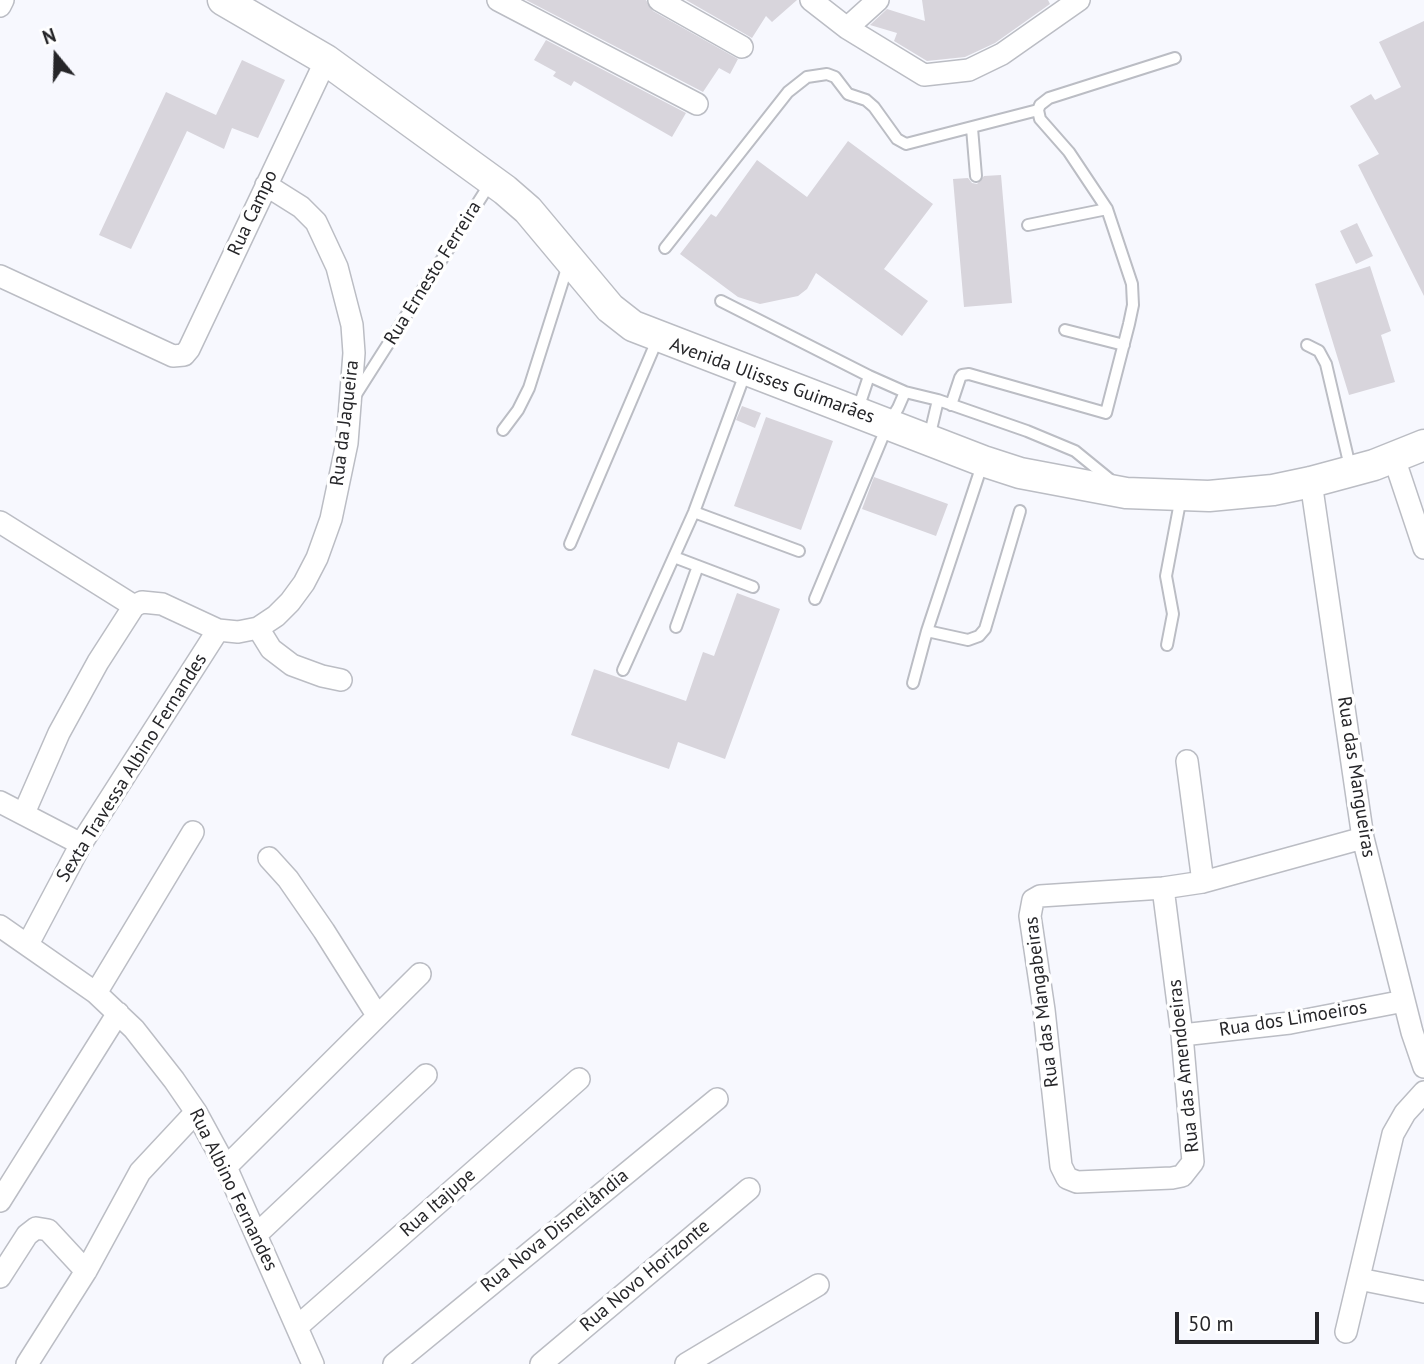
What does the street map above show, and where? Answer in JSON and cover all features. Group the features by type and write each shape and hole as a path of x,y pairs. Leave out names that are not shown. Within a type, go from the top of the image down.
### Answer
{"main road":[{"name":"Avenida Ulisses Guimarães","path":"223,0 326,60 492,180 528,210 569,261 621,318 633,326 658,338 983,461 1020,473 1126,493 1181,496 1238,494 1311,482 1351,472 1424,445"}],"street":[{"path":"0,6 3,0"},
{"path":"498,0 697,104"},
{"path":"659,0 742,47"},
{"path":"811,0 847,28 924,75 969,70 980,65 1002,54 1079,0"},
{"path":"847,28 878,0"},
{"name":"Rua Campo","path":"0,276 173,356 184,355 326,60"},
{"name":"Rua da Jaqueira","path":"258,628 276,616 304,583 317,558 331,519 341,478 354,353 352,326 337,267 316,222 301,207 266,185"},
{"path":"1394,458 1424,548"},
{"name":"Rua das Mangueiras","path":"1311,482 1363,838 1404,1002 1424,1067"},
{"path":"0,522 134,607"},
{"path":"24,813 59,733 98,662 134,607 142,602 162,604 218,630 238,632 258,628 271,649 292,665 341,680"},
{"name":"Sexta Travessa Albino Fernandes","path":"28,944 81,844 218,630"},
{"path":"1187,761 1203,882"},
{"path":"0,802 81,844"},
{"path":"96,992 193,832"},
{"name":"Rua das Mangabeiras","path":"1077,1182 1068,1178 1061,1166 1044,1010 1030,916 1031,904 1040,896 1163,888 1203,882 1363,838"},
{"path":"269,858 288,878 377,1015"},
{"name":"Rua das Amendoeiras","path":"1077,1182 1172,1178 1182,1176 1194,1162 1182,1035 1163,888"},
{"name":"Rua Albino Fernandes","path":"0,926 96,992 153,1052 197,1112 257,1234 313,1364"},
{"path":"226,1167 420,974"},
{"name":"Rua dos Limoeiros","path":"1182,1035 1290,1023 1404,1002"},
{"path":"0,1201 118,1013"},
{"path":"257,1234 426,1075"},
{"name":"Rua Itajupe","path":"297,1327 579,1079"},
{"path":"1346,1332 1394,1135 1405,1113 1424,1092"},
{"name":"Rua Nova Disneilândia","path":"394,1364 717,1099"},
{"path":"27,1364 86,1271 140,1172 197,1112"},
{"name":"Rua Novo Horizonte","path":"541,1364 749,1189"},
{"path":"0,1277 27,1235 36,1228 48,1230 86,1271"},
{"path":"1359,1279 1424,1292"},
{"path":"686,1364 818,1285"}],"lane":[{"path":"951,405 960,378 969,374 1106,413 1133,304 1132,284 1107,209 1069,152 1040,119 1038,110 1040,104 1049,98 1175,58"},
{"path":"665,248 796,83 807,77 827,74 835,77 848,94 866,100 874,107 897,139 906,144 1038,110"},
{"path":"972,128 976,176"},
{"name":"Rua Ernesto Ferreira","path":"351,402 492,180"},
{"path":"1028,225 1107,209"},
{"path":"503,430 518,410 529,388 569,261"},
{"path":"721,301 869,376 905,391 1027,431 1075,451 1126,493"},
{"path":"1065,330 1124,345"},
{"path":"570,544 658,338"},
{"path":"1307,345 1319,351 1326,364 1351,472"},
{"path":"623,670 694,512 746,371"},
{"path":"858,412 869,376"},
{"path":"815,599 888,424 905,391"},
{"path":"928,440 938,400"},
{"path":"913,683 927,631 983,461"},
{"path":"1167,645 1173,614 1166,576 1181,496"},
{"path":"927,631 968,640 979,636 985,629 1020,511"},
{"path":"694,512 799,551"},
{"path":"674,556 753,587"},
{"path":"676,627 698,566"}],"building":[{"path":"526,0 646,0 653,11 738,59 730,74 719,68 703,92"},
{"path":"686,0 797,0 772,22 766,16 752,38"},
{"path":"922,0 1048,0 1050,4 995,43 965,57 927,61 894,41 897,33 870,25 887,9 925,21"},
{"path":"1424,21 1424,296 1358,165 1379,154 1350,106 1371,94 1375,100 1401,87 1379,42"},
{"path":"546,40 686,113 672,137 574,81 571,86 553,76 556,72 534,60"},
{"path":"242,60 285,80 258,138 232,128 224,149 187,131 131,249 99,235 166,92 216,115"},
{"path":"848,141 933,204 884,269 928,301 902,336 816,273 807,289 798,296 760,304 738,297 680,254 711,214 716,217 757,160 807,197"},
{"path":"1001,175 1012,303 964,307 953,179 968,178 977,184 984,176"},
{"path":"1357,223 1373,256 1356,264 1340,231"},
{"path":"1370,266 1391,331 1381,335 1395,382 1349,395 1315,284"},
{"path":"742,406 761,413 755,428 736,420"},
{"path":"766,417 833,441 801,530 734,506"},
{"path":"874,477 948,504 936,536 862,509"},
{"path":"737,593 780,609 725,759 678,742 669,769 571,735 594,669 686,701 703,652 714,656"}]}
